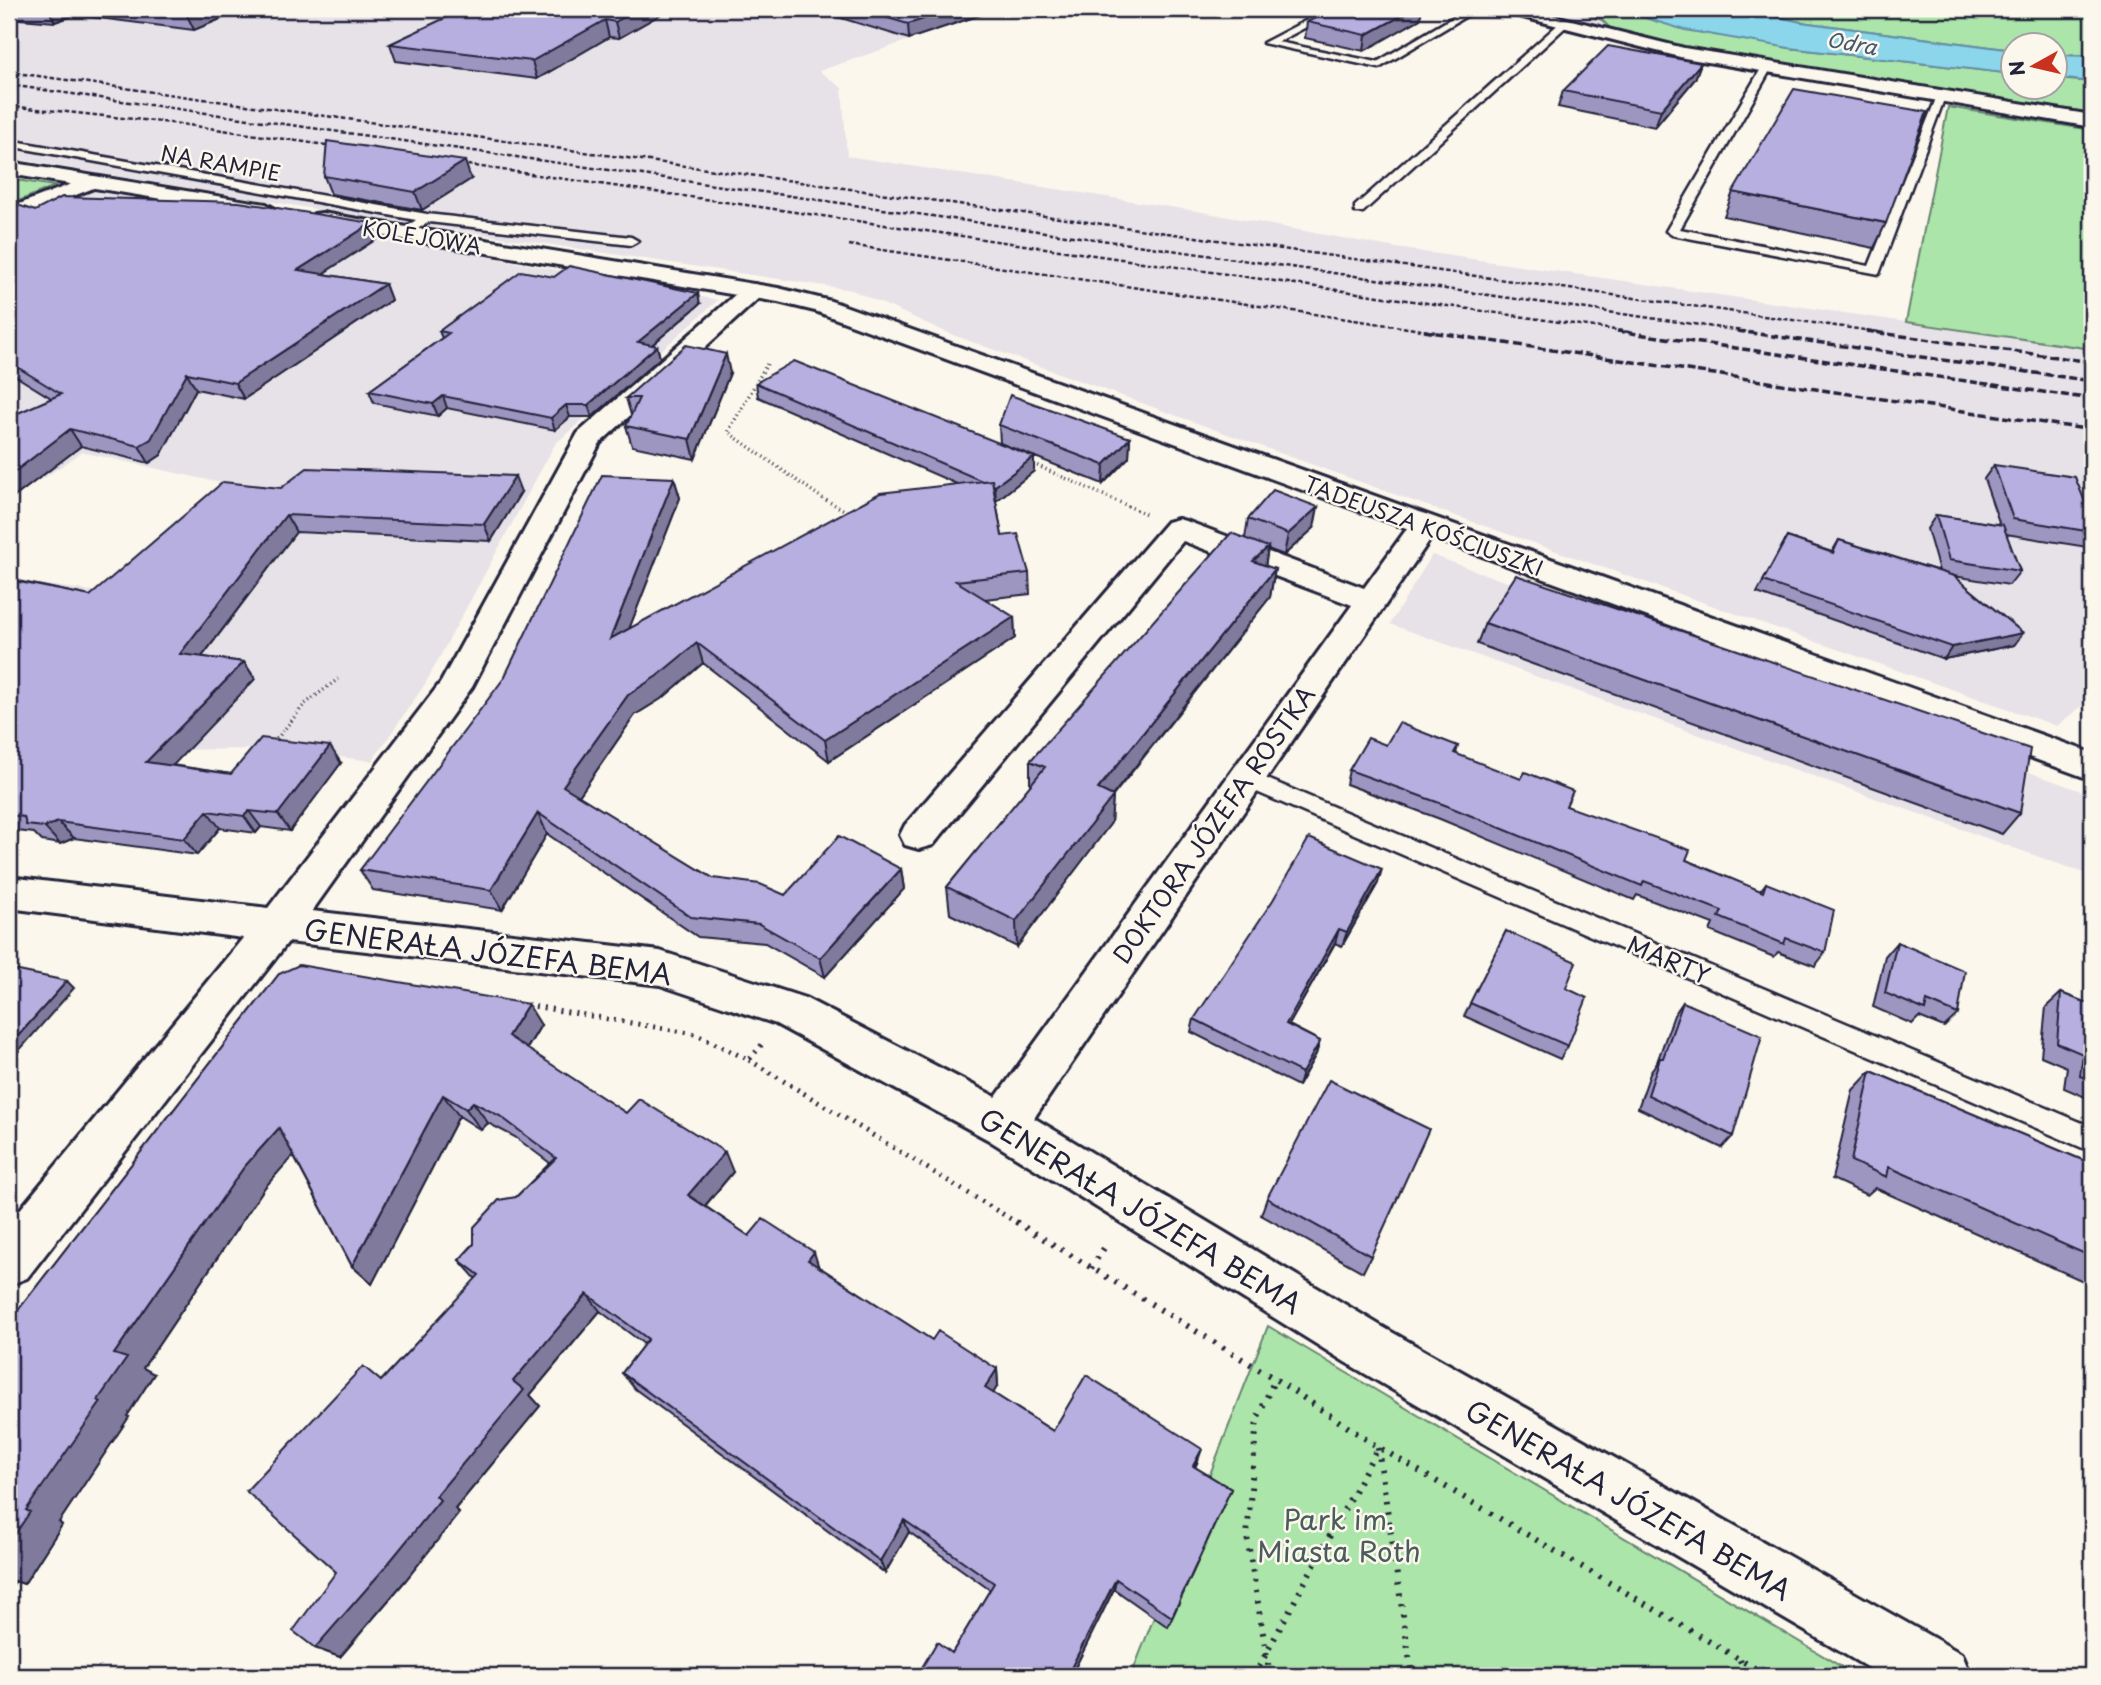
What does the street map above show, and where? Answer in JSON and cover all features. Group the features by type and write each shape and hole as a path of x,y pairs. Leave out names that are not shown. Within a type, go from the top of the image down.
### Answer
{"street":[{"path":"1509,9 1684,52 2092,121"},
{"name":"KOLEJOWA","path":"9,168 752,291"},
{"path":"9,215 92,182"},
{"path":"9,1261 279,925 455,687 588,439 752,291"},
{"name":"TADEUSZA KOŚCIUSZKI","path":"752,291 823,306 850,315 2092,767"},
{"name":"DOKTORA JÓZEFA ROSTKA","path":"1003,1124 1425,525"},
{"path":"919,835 1178,528 1370,601"},
{"name":"GENERAŁA JÓZEFA BEMA","path":"9,892 660,968 790,1010 1003,1124 1363,1344 1940,1676"}],"lane":[{"path":"1335,9 1268,43 1379,65 1473,9"},
{"path":"1359,209 1566,22"},
{"path":"1767,67 1672,231 1874,271 1942,96"},
{"name":"NA RAMPIE","path":"9,144 427,218 631,241"},
{"path":"404,233 427,218"},
{"name":"MARTY","path":"1246,778 2092,1140"}],"path":[{"path":"2079,9 2092,10"},
{"path":"767,364 728,432 822,498 855,516"},
{"path":"1018,457 1178,528"},
{"path":"267,749 305,704 338,679"},
{"path":"520,1004 695,1034 749,1060 1275,1379 1378,1447 1768,1676"},
{"path":"749,1060 790,1010"},
{"path":"1270,1676 1247,1537 1257,1419 1275,1379"},
{"path":"1254,1676 1378,1447"},
{"path":"1378,1447 1412,1676"},
{"path":"1740,1660 1746,1676"}],"shaded area":[{"path":"9,9 1000,9 819,71 842,88 847,156 1202,212 1396,248 2092,349 2092,697 2057,726 1419,503 953,335 852,290 333,212 9,158"},
{"path":"1528,9 1575,9 1602,20 1611,29"},
{"path":"88,190 435,247 718,300 555,444 425,684 372,761 275,749 138,750 9,602 32,583 115,594 240,487 82,452 41,480 9,476 9,222"},
{"path":"1432,555 2092,795 2092,876 1390,624"}],"green space":[{"path":"1575,9 1615,9 1789,48 2000,72 2000,101 1709,53 1611,29 1602,20"},
{"path":"1743,9 2092,9 2092,56 2070,55 2070,32 2000,32 2000,48 1801,22"},
{"path":"2070,80 2092,82 2092,116 2007,102 2070,102"},
{"path":"1948,107 2092,130 2092,349 1906,322"},
{"path":"9,179 55,186 9,205"},
{"name":"Park im. Miasta Roth","path":"1268,1326 1857,1676 1131,1676"}],"water":[{"name":"Odra","path":"1615,9 1743,9 1801,22 2000,48 2000,72 1789,48 1685,30"},
{"path":"2070,55 2092,56 2092,82 2070,80"}],"building":[{"path":"150,9 197,9 186,13"},
{"path":"464,9 638,9 615,22 605,20 532,61 390,44"},
{"path":"858,9 953,9 908,24"},
{"path":"1333,9 1414,9 1366,35 1307,22"},
{"path":"1608,46 1701,63 1661,110 1563,91"},
{"path":"1794,89 1927,112 1886,223 1733,192"},
{"path":"327,141 465,161 415,192 324,176"},
{"path":"62,197 239,202 372,223 298,270 385,284 235,383 187,373 151,439 139,446 70,429 9,476 9,417 61,394 9,362 9,207 15,204 35,211"},
{"path":"569,266 698,293 638,342 657,346 588,405 566,405 551,418 443,396 433,404 369,391 449,333 439,331 521,271 554,277"},
{"path":"686,345 726,354 690,439 626,426 639,398 626,398"},
{"path":"794,361 1034,457 995,486 992,480 982,481 756,383"},
{"path":"1010,395 1130,438 1104,465 999,425"},
{"path":"1994,465 2075,477 2092,519 2092,532 2013,519"},
{"path":"307,468 515,476 484,524 286,515 180,654 244,662 146,762 231,774 261,738 330,746 278,814 249,811 244,816 207,811 184,839 58,822 44,827 26,825 24,817 9,815 9,580 90,596 223,482 281,488"},
{"path":"602,475 674,478 610,639 880,493 992,480 1002,536 1018,534 1029,573 956,581 1014,617 825,740 697,643 657,676 628,695 563,786 713,878 760,884 785,895 839,836 901,869 820,958 759,924 691,917 538,813 491,890 360,870 504,678"},
{"path":"1273,490 1318,507 1288,534 1248,519"},
{"path":"1936,515 2003,525 2020,571 1949,560"},
{"path":"1231,533 1268,547 1253,561 1275,569 1098,789 1113,796 1016,921 947,887 1045,767 1030,761"},
{"path":"1787,537 1833,553 1839,540 1954,576 2023,633 1952,647 1763,581"},
{"path":"1516,575 2030,749 2020,813 1485,623"},
{"path":"1399,723 1458,746 1454,753 1521,779 1525,772 1573,791 1566,806 1690,850 1686,860 1763,892 1766,883 1834,910 1825,953 1786,938 1784,944 1719,917 1722,911 1644,881 1642,886 1445,805 1349,770 1368,738 1386,745"},
{"path":"1309,838 1382,869 1347,932 1339,929 1286,1024 1320,1041 1302,1073 1194,1019 1273,900"},
{"path":"1506,931 1576,962 1566,988 1587,998 1568,1046 1470,1003"},
{"path":"1897,942 1965,971 1958,1014 1927,1001 1925,1010 1885,993"},
{"path":"299,965 528,1004 508,1036 626,1113 639,1099 725,1152 688,1195 749,1236 763,1219 814,1252 808,1260 932,1340 938,1331 997,1369 985,1388 1053,1431 1086,1375 1202,1449 1193,1466 1231,1489 1172,1617 1116,1579 1067,1676 917,1676 937,1642 952,1653 994,1583 904,1520 880,1561 622,1373 648,1339 587,1294 513,1381 524,1390 436,1496 440,1500 315,1648 293,1631 336,1572 246,1491 363,1366 381,1381 479,1275 459,1260 474,1244 474,1227 499,1200 516,1197 556,1158 500,1116 473,1102 466,1109 443,1095 352,1266 279,1128 244,1167 114,1354 127,1358 98,1400 101,1402 26,1510 30,1512 9,1543 9,1322 279,974"},
{"path":"9,969 67,981 9,1046"},
{"path":"2061,993 2092,1005 2092,1080 2080,1076 2083,1054 2057,1043"},
{"path":"1683,1002 1762,1036 1733,1136 1648,1095"},
{"path":"1871,1071 2092,1164 2092,1257 1889,1167 1887,1177 1851,1161"},
{"path":"1329,1080 1429,1129 1371,1256 1267,1198"}],"railway":[{"path":"9,72 1879,332"},
{"path":"9,85 1749,332"},
{"path":"9,106 181,124 346,148"},
{"path":"447,162 1629,332"},
{"path":"849,245 1435,332"},
{"path":"1424,331 2092,430"},
{"path":"1617,331 2092,399"},
{"path":"1737,331 2092,381"},
{"path":"1866,331 2092,362"}]}
